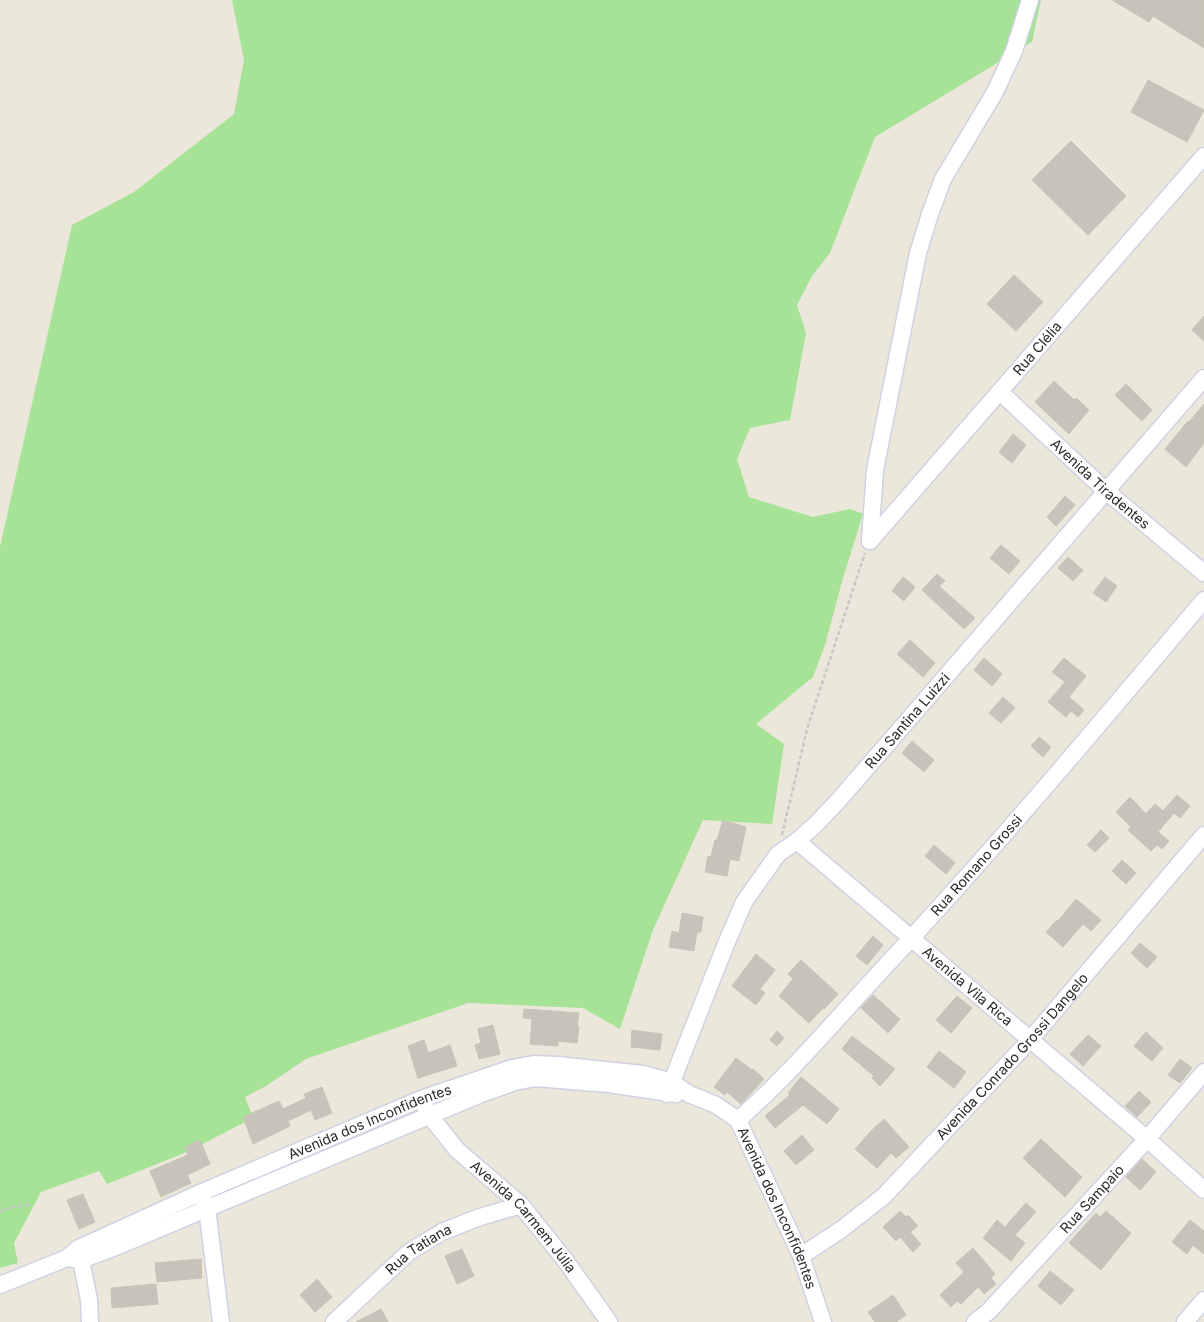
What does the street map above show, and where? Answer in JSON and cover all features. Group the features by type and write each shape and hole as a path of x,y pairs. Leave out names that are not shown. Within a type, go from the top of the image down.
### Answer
{"street":[{"path":"870,540 875,470 918,253 943,179 995,92 1014,51 1030,0"},
{"name":"Rua Clélia","path":"870,540 1204,156"},
{"name":"Rua Santina Luizzi","path":"670,1088 744,902 778,854 797,841 838,801 1204,378"},
{"name":"Avenida Tiradentes","path":"1000,392 1106,491 1204,574"},
{"name":"Rua Romano Grossi","path":"738,1120 766,1096 912,938 1048,784 1204,600"},
{"name":"Avenida Conrado Grossi Dangelo","path":"801,1256 842,1229 884,1196 1030,1040 1204,834"},
{"name":"Avenida Vila Rica","path":"797,841 1147,1139 1204,1190"},
{"name":"Avenida dos Inconfidentes","path":"75,1255 200,1193 421,1099 512,1068 534,1064 557,1065 634,1073 716,1104 738,1120 801,1256 823,1322"},
{"name":"Rua Sampaio","path":"975,1322 988,1312 1147,1139 1204,1072"},
{"name":"Avenida dos Inconfidentes","path":"0,1285 75,1255 206,1208 515,1082 535,1078 670,1088"},
{"name":"Avenida Carmem Júlia","path":"421,1099 430,1116 457,1150 521,1206 565,1260 609,1322"},
{"path":"200,1193 206,1208 221,1322"},
{"name":"Rua Tatiana","path":"334,1322 409,1252 442,1232 476,1218 521,1206"},
{"path":"75,1255 89,1300 90,1322"},
{"name":"Avenida dos Inconfidentes","path":"0,1274 32,1273"},
{"path":"1184,1322 1204,1300"}],"path":[{"path":"778,854 807,729 870,540"},
{"path":"0,1211 12,1207 30,1205"}],"green space":[{"path":"232,0 1041,0 1032,42 875,137 830,253 812,276 797,305 806,333 790,420 750,428 737,459 749,497 813,517 850,509 863,514 825,645 813,677 756,724 784,744 772,824 703,820 653,930 620,1029 583,1008 468,1003 306,1059 266,1086 245,1097 253,1118 187,1152 107,1184 99,1171 41,1192 14,1243 18,1263 0,1268 0,547 72,225 134,192 234,114 244,60"}],"building":[{"path":"1112,0 1204,0 1204,48 1153,16 1149,22"},
{"path":"1148,80 1204,110 1187,142 1131,112"},
{"path":"1071,141 1126,196 1088,235 1032,180"},
{"path":"1014,275 1043,302 1016,331 987,304"},
{"path":"1204,316 1204,341 1192,330"},
{"path":"1054,381 1074,400 1076,398 1089,410 1069,434 1035,402"},
{"path":"1126,384 1152,410 1142,421 1115,395"},
{"path":"1204,404 1204,443 1186,467 1165,449"},
{"path":"1013,434 1026,445 1012,463 999,452"},
{"path":"1065,496 1075,505 1056,526 1047,517"},
{"path":"1001,545 1020,561 1009,574 990,558"},
{"path":"1068,557 1083,570 1073,581 1058,568"},
{"path":"937,574 945,581 939,586 975,618 964,629 922,590"},
{"path":"903,577 915,587 904,601 892,591"},
{"path":"1105,577 1117,586 1106,602 1093,593"},
{"path":"910,640 935,663 923,677 897,654"},
{"path":"984,658 1002,674 992,686 974,670"},
{"path":"1064,658 1086,676 1069,697 1084,710 1078,717 1071,711 1066,717 1048,702 1065,682 1052,672"},
{"path":"1003,697 1015,708 1001,723 989,713"},
{"path":"1039,737 1051,747 1043,757 1031,746"},
{"path":"912,741 934,760 924,772 902,753"},
{"path":"1177,795 1190,806 1180,818 1174,813 1158,832 1169,841 1162,849 1157,845 1151,851 1128,830 1131,827 1116,812 1130,797 1146,814 1155,804 1163,811"},
{"path":"723,820 746,827 739,861 730,859 727,876 705,872 708,856 711,857"},
{"path":"1101,830 1109,838 1095,852 1087,845"},
{"path":"934,845 955,863 946,874 925,856"},
{"path":"1122,860 1136,873 1126,884 1112,871"},
{"path":"1076,899 1101,920 1091,931 1083,924 1063,947 1046,932"},
{"path":"682,913 703,917 701,932 697,932 694,951 669,947 672,931 679,933"},
{"path":"873,936 883,945 867,965 856,956"},
{"path":"1140,943 1157,957 1147,968 1131,953"},
{"path":"756,954 775,970 760,989 765,993 756,1005 732,986"},
{"path":"801,960 838,994 809,1023 779,996 793,979 788,974"},
{"path":"873,995 900,1019 888,1033 861,1008"},
{"path":"957,996 972,1008 951,1033 936,1020"},
{"path":"524,1009 579,1013 577,1043 558,1041 558,1046 530,1044 532,1019 523,1018"},
{"path":"493,1025 500,1054 479,1059 475,1045 481,1043 478,1029"},
{"path":"632,1030 662,1034 660,1050 631,1047"},
{"path":"777,1031 784,1038 777,1046 770,1040"},
{"path":"1146,1032 1163,1048 1152,1061 1134,1046"},
{"path":"1088,1035 1101,1046 1083,1066 1070,1054"},
{"path":"852,1036 895,1069 880,1086 872,1078 874,1076 842,1049"},
{"path":"424,1040 428,1053 450,1045 457,1066 418,1078 408,1046"},
{"path":"939,1051 966,1072 954,1088 927,1067"},
{"path":"736,1058 764,1079 741,1104 727,1092 725,1095 714,1087"},
{"path":"1180,1059 1192,1068 1180,1083 1168,1075"},
{"path":"801,1077 839,1109 827,1124 803,1105 775,1128 765,1116 790,1095 788,1093"},
{"path":"322,1087 332,1113 315,1120 311,1110 288,1121 290,1126 253,1144 243,1117 279,1101 283,1109 306,1098 304,1094"},
{"path":"1139,1091 1151,1102 1137,1117 1125,1106"},
{"path":"884,1119 909,1147 896,1158 891,1153 877,1168 855,1149"},
{"path":"802,1135 814,1150 796,1165 784,1151"},
{"path":"1041,1139 1082,1177 1065,1197 1023,1158"},
{"path":"200,1140 210,1164 187,1175 191,1183 161,1197 150,1171 188,1155 185,1147"},
{"path":"1142,1159 1156,1172 1140,1190 1126,1177"},
{"path":"83,1194 95,1222 79,1229 67,1200"},
{"path":"1026,1203 1036,1212 1015,1235 1025,1243 1011,1261 983,1238 997,1220 1005,1227"},
{"path":"900,1211 906,1217 908,1215 918,1226 910,1232 921,1244 913,1252 900,1237 896,1241 883,1227"},
{"path":"1106,1211 1131,1233 1101,1270 1069,1243 1096,1213 1100,1217"},
{"path":"1190,1220 1204,1231 1204,1254 1193,1245 1187,1254 1172,1242"},
{"path":"973,1248 995,1274 991,1278 996,1284 984,1294 978,1287 961,1304 957,1301 951,1307 940,1295 964,1272 956,1263"},
{"path":"462,1249 474,1276 457,1284 445,1256"},
{"path":"201,1259 202,1278 157,1282 155,1263"},
{"path":"1050,1271 1074,1290 1061,1305 1038,1286"},
{"path":"317,1279 332,1297 315,1312 300,1295"},
{"path":"156,1284 158,1304 112,1308 111,1288"},
{"path":"893,1295 906,1315 896,1322 875,1322 868,1312"},
{"path":"381,1309 388,1322 356,1322"}]}
